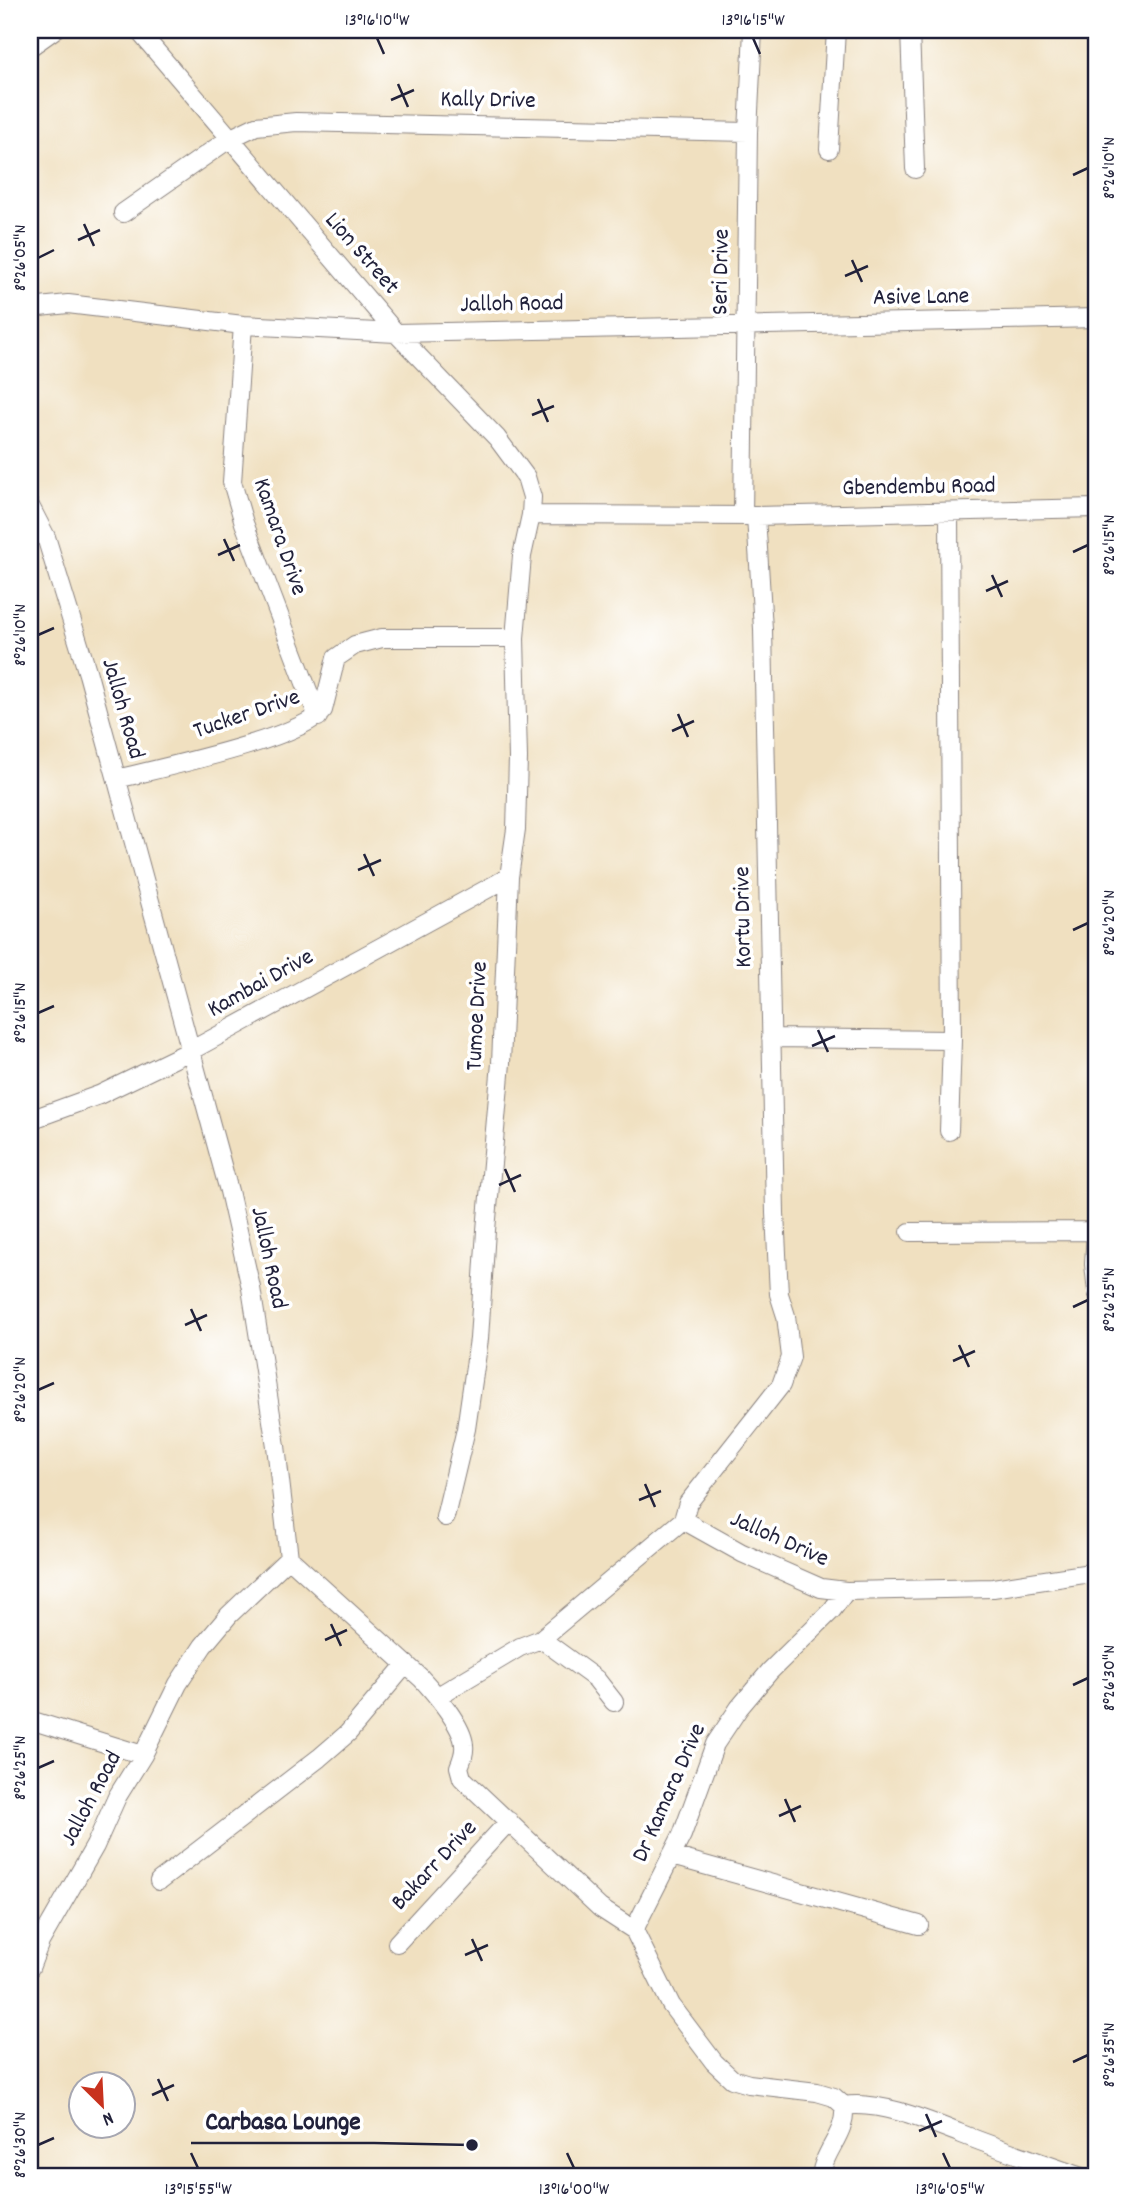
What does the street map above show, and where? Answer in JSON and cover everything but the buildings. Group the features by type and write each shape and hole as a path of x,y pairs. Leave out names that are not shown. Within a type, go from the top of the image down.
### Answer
{"street":[{"path":"30,47 54,30"},
{"name":"Lion Street","path":"138,30 396,333 497,438 526,477 531,496 531,515"},
{"name":"Seri Drive","path":"749,515 746,324 752,30"},
{"path":"829,149 836,30"},
{"path":"910,30 915,169"},
{"name":"Kally Drive","path":"124,213 229,139 256,126 296,122 748,132"},
{"name":"Jalloh Road","path":"30,308 68,304 243,325 396,333 746,324"},
{"name":"Asive Lane","path":"746,324 1097,318"},
{"name":"Kamara Drive","path":"243,325 232,482 244,523 318,717"},
{"name":"Jalloh Road","path":"30,506 46,537 117,779 229,1191 251,1288 289,1558 229,1615 202,1646 178,1684 143,1755 117,1797 95,1846 35,1939 30,1968"},
{"name":"Gbendembu Road","path":"531,515 749,515 1097,508"},
{"path":"949,512 952,1040 949,1131"},
{"name":"Tumoe Drive","path":"445,1517 466,1429 479,1339 501,1063 509,877 516,829 518,758 515,638 522,556 531,515"},
{"name":"Kortu Drive","path":"683,1520 688,1503 781,1385 791,1357 786,1316 779,1294 763,629 749,515"},
{"name":"Tucker Drive","path":"117,779 272,738 318,717 325,704 336,658 355,645 382,638 515,638"},
{"name":"Kambai Drive","path":"30,1120 99,1096 192,1050 509,877"},
{"path":"771,1038 952,1040"},
{"path":"910,1232 1097,1223 1094,1264 1097,1292"},
{"path":"438,1696 520,1647 541,1639 683,1520"},
{"name":"Jalloh Drive","path":"683,1520 781,1572 821,1588 846,1591 993,1588 1097,1572"},
{"path":"289,1558 438,1696 464,1741 459,1767 462,1778 600,1908 634,1930 671,2005 714,2062 732,2079 749,2084 817,2092 834,2097 844,2106 844,2126 822,2163 821,2177"},
{"name":"Dr Kamara Drive","path":"634,1930 682,1835 715,1744 739,1708 769,1671 832,1610 846,1591"},
{"path":"541,1639 596,1679 614,1702"},
{"path":"159,1881 348,1733 406,1664"},
{"path":"30,1720 143,1755"},
{"name":"Bakarr Drive","path":"397,1943 509,1821"},
{"path":"672,1856 919,1925"},
{"path":"844,2106 869,2106 928,2119 1081,2177"}],"place":[{"name":"Carbasa Lounge","path":"472,2145"}]}
